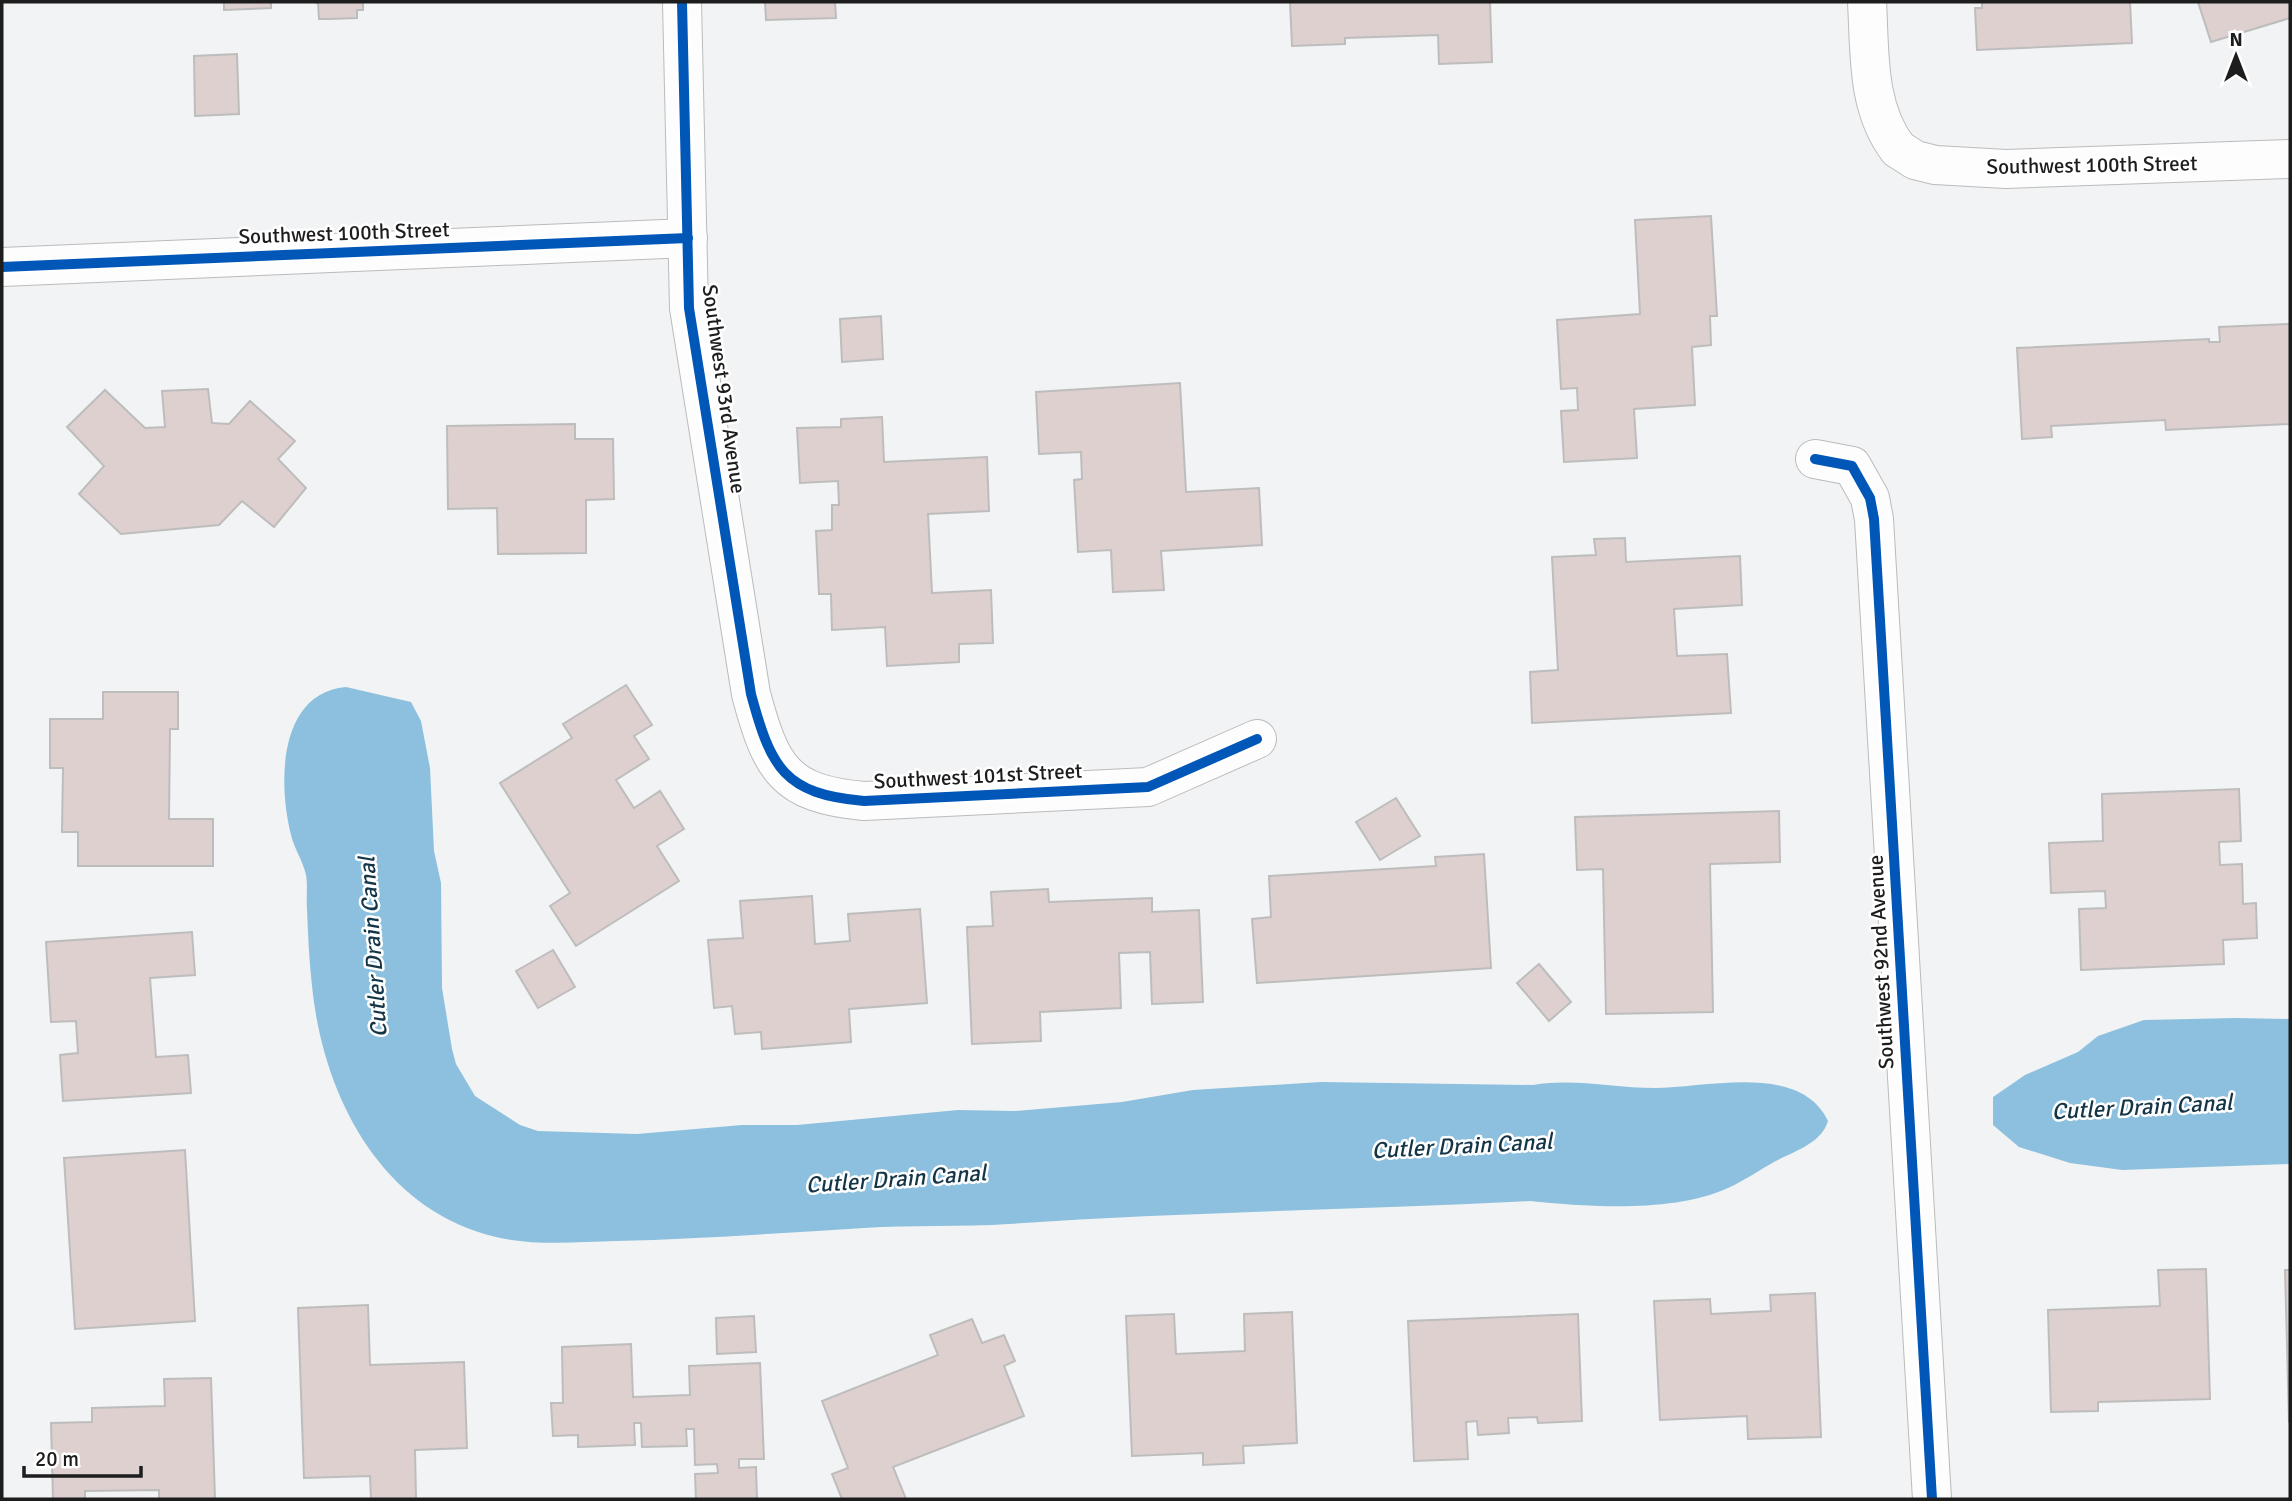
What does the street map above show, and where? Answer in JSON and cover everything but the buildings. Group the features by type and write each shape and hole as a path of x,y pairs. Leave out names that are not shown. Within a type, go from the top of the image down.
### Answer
{"street":[{"name":"Southwest 93rd Avenue","path":"682,2 689,308 751,694"},
{"name":"Southwest 100th Street","path":"1867,2 1875,101 1884,131 1898,149 1915,160 1935,165 2006,169 2290,159"},
{"name":"Southwest 100th Street","path":"2,267 688,238"},
{"name":"Southwest 92nd Avenue","path":"1815,459 1852,466 1870,498 1874,519 1932,1499"},
{"name":"Southwest 101st Street","path":"751,694 765,741 789,779 804,789 823,795 864,801 1148,787 1256,739"}],"water":[{"name":"Cutler Drain Canal","path":"346,687 411,702 421,721 430,768 434,851 441,883 442,988 456,1064 475,1096 520,1125 538,1131 637,1134 742,1125 797,1125 958,1110 1015,1111 1122,1102 1193,1090 1321,1082 1533,1085 1579,1083 1655,1088 1750,1082 1796,1091 1815,1103 1828,1121 1813,1141 1734,1185 1706,1196 1657,1205 1604,1206 1530,1201 991,1225 882,1227 571,1243 525,1242 496,1237 456,1223 420,1202 390,1175 365,1143 345,1107 329,1068 318,1027 312,986 307,879 292,840 287,814 285,767 288,744 295,723 307,705 324,693"},
{"name":"Cutler Drain Canal","path":"2290,1019 2290,1164 2122,1170 2070,1163 2019,1147 1993,1125 1993,1097 2025,1075 2078,1052 2098,1036 2144,1020"}],"cycle path":[{"path":"682,2 689,308 751,694 774,759 798,784 815,792 864,801 1148,787 1257,739"},
{"path":"2,267 688,238"},
{"path":"1815,459 1852,466 1870,498 1874,519 1932,1499"}]}
